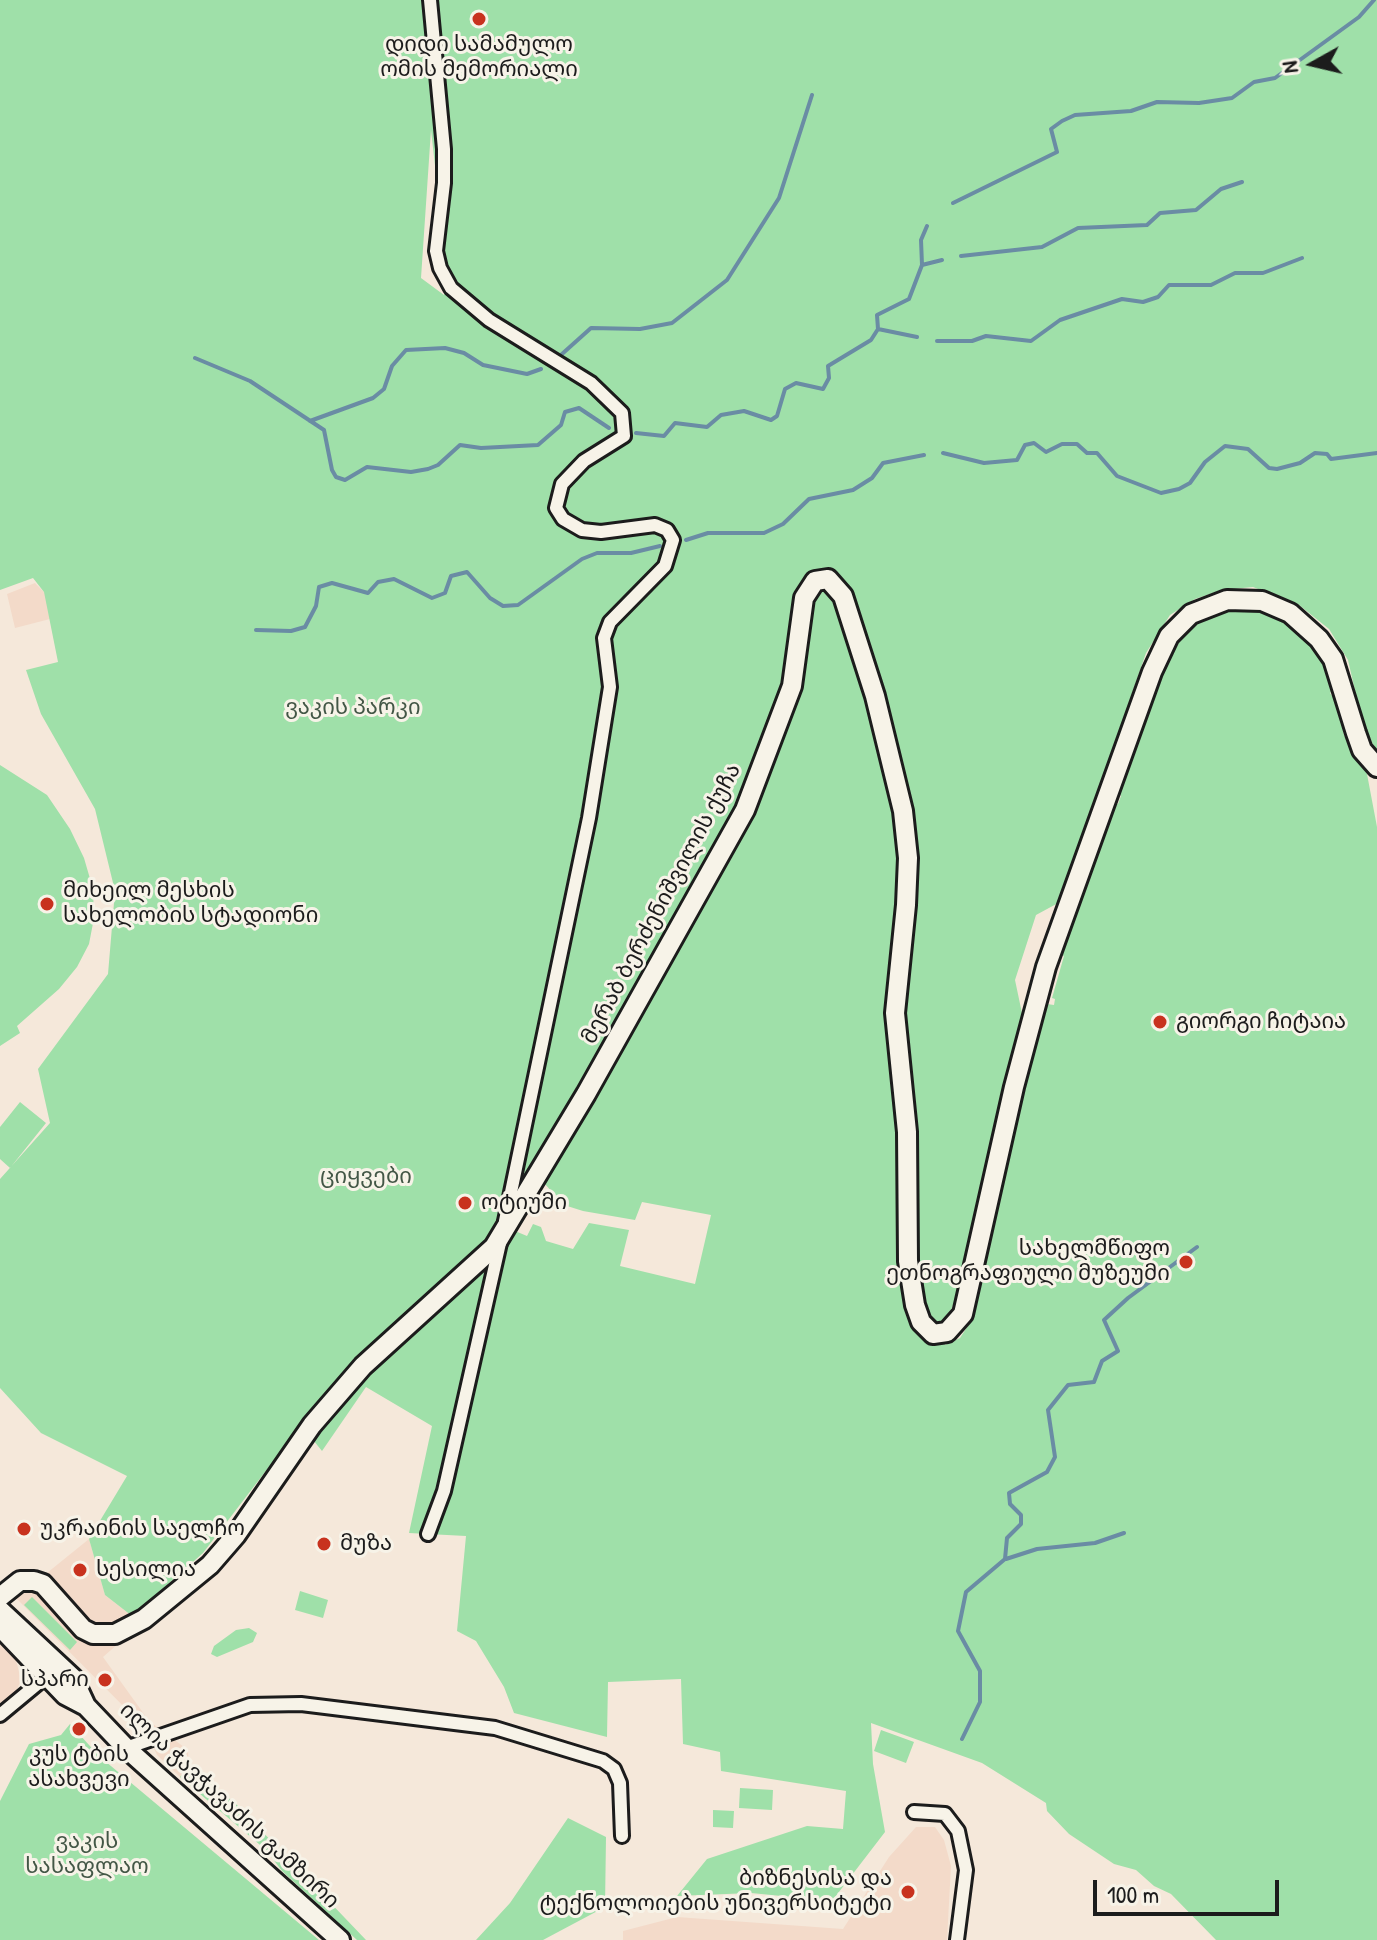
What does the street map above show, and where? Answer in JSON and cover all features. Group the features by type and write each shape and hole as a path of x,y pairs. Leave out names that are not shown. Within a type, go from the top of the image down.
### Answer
{"street":[{"path":"428,1534 444,1491 503,1233 589,818 609,701 604,638 610,622 665,566 673,540 667,530 655,525 601,532 582,530 563,519 556,508 562,484 584,461 624,436 622,413 591,383 489,320 451,288 440,268 436,238 444,183 444,149 430,0"},
{"name":"მერაბ ბერძენიშვილის ქუჩა","path":"0,1597 20,1581 43,1584 76,1622 93,1634 115,1634 144,1619 210,1565 236,1535 312,1425 363,1366 481,1262 503,1233 586,1094 745,810 792,686 804,598 808,586 818,579 832,582 843,596 875,696 903,811 908,858 895,1013 907,1132 908,1261 915,1305 921,1322 933,1334 947,1332 963,1314 1014,1087 1046,967 1152,672 1174,630 1191,614 1227,600 1262,601 1290,613 1319,639 1333,659 1362,750 1377,767"},
{"name":"ილია ჭავჭავაძის გამზირი","path":"0,1610 53,1671"},
{"name":"ილია ჭავჭავაძის გამზირი","path":"0,1627 53,1671 77,1683 86,1706 126,1748 340,1940"},
{"path":"0,1715 53,1671"},
{"path":"126,1748 250,1705 301,1704 495,1728 603,1761 614,1769 620,1783 622,1836"},
{"path":"914,1812 945,1814 958,1831 966,1870 957,1940"}],"shaded area":[{"path":"35,583 45,593 50,619 15,628 7,594"},
{"path":"89,1539 105,1595 132,1616 127,1636 103,1657 149,1721 188,1750 189,1767 180,1777 157,1755 144,1727 16,1598"},
{"path":"0,1644 16,1660 21,1680 15,1694 0,1704"},
{"name":"ბიზნესისა და ტექნოლოიების უნივერსიტეტი","path":"916,1827 935,1827 944,1840 951,1866 947,1940 623,1940 623,1931 677,1917 843,1929 889,1857"}],"green space":[{"path":"0,0 1377,0 1377,754 1361,717 1348,660 1329,629 1299,605 1253,587 1222,590 1195,599 1170,615 1146,653 1060,902 1036,915 1015,980 1023,1018 994,1134 968,1269 948,1317 945,1345 960,1338 969,1324 1041,1009 1045,1010 1047,1004 1054,1005 1055,999 1052,998 1064,956 1057,953 1113,803 1118,804 1121,796 1117,792 1169,653 1197,620 1214,611 1253,608 1276,615 1303,634 1325,662 1335,687 1330,693 1338,704 1344,735 1367,774 1377,827 1377,1940 1216,1940 1171,1894 1154,1886 1136,1870 1114,1864 1069,1834 1047,1811 1046,1803 982,1763 871,1723 873,1764 885,1832 832,1901 751,1893 677,1896 707,1859 807,1826 843,1829 846,1791 721,1771 720,1752 683,1744 681,1679 608,1682 607,1737 514,1713 504,1687 476,1641 457,1631 466,1536 409,1533 432,1426 366,1387 322,1451 301,1425 203,1553 132,1616 105,1595 89,1539 127,1476 41,1433 0,1388 0,1179 50,1123 38,1069 108,974 115,891 95,809 41,714 26,670 58,662 44,592 33,578 0,590","holes":["431,130 444,246 444,295 421,278","544,1183 564,1205 583,1211 635,1220 642,1202 711,1215 695,1284 620,1266 629,1230 589,1223 573,1249 546,1241 541,1227 533,1224 527,1236 515,1231"]},
{"name":"მიხეილ მესხის სახელობის სტადიონი","path":"0,765 47,795 70,829 84,858 93,889 94,918 89,944 77,967 59,989 17,1026 20,1033 0,1046"},
{"path":"20,1102 46,1123 10,1168 0,1159 0,1127"},
{"path":"300,1591 328,1600 323,1618 295,1610"},
{"path":"32,1597 77,1642 70,1650 24,1605"},
{"path":"249,1628 257,1633 253,1642 217,1657 211,1654 214,1646 236,1630"},
{"name":"ვაკის სასაფლაო","path":"70,1724 99,1756 319,1940 0,1940 0,1801 29,1744 61,1735"},
{"path":"881,1730 914,1742 906,1763 874,1751"},
{"path":"189,1767 235,1803 366,1940 357,1940 282,1871 266,1850 180,1777"},
{"path":"740,1788 773,1790 772,1810 739,1808"},
{"path":"713,1810 734,1811 733,1828 713,1827"},
{"path":"568,1818 606,1837 605,1907 543,1940 476,1940 510,1903"}],"waterway":[{"path":"953,203 1057,152 1051,129 1075,115 1131,111 1157,102 1199,103 1232,98 1254,82 1275,78 1359,17 1374,0"},
{"path":"562,354 591,328 640,329 672,323 727,280 779,198 812,95"},
{"path":"961,256 1042,247 1078,228 1147,225 1160,213 1196,210 1221,189 1242,182"},
{"path":"636,433 664,436 675,423 707,427 721,415 744,411 771,420 777,416 785,389 796,383 823,389 829,378 828,366 871,340 878,329 877,315 909,299 922,265 921,240 927,226"},
{"path":"937,341 972,341 986,336 1031,341 1060,320 1122,299 1143,302 1158,297 1169,285 1211,285 1235,273 1263,273 1302,258"},
{"path":"922,265 942,260"},
{"path":"878,329 917,337"},
{"path":"310,421 373,398 384,389 392,366 406,350 445,348 464,353 483,365 527,374 541,369"},
{"path":"195,358 250,381 324,430 332,470 336,477 345,480 367,467 411,472 428,469 438,465 460,445 481,448 538,445 561,425 565,412 579,408 609,428"},
{"path":"943,453 984,463 1017,460 1025,445 1034,443 1046,452 1062,444 1077,444 1087,453 1097,453 1117,476 1161,493 1190,483 1205,462 1225,446 1248,449 1269,468 1277,469 1300,463 1315,453 1327,454 1331,459 1377,453"},
{"path":"686,540 708,533 764,533 783,524 809,499 853,490 872,478 883,463 924,455"},
{"path":"256,630 291,631 305,627 316,606 319,587 332,583 368,593 378,582 394,579 432,598 445,593 451,576 467,572 490,598 503,606 518,605 582,559 597,553 631,553 660,546"},
{"path":"962,1739 980,1702 980,1671 958,1631 966,1592 1005,1559 1007,1538 1021,1524 1021,1515 1010,1504 1009,1493 1047,1472 1055,1457 1048,1410 1068,1385 1094,1382 1102,1361 1118,1351 1104,1320 1128,1298 1197,1247"},
{"path":"1006,1559 1037,1549 1095,1543 1124,1533"}],"place":[{"name":"დიდი სამამულო ომის მემორიალი","path":"479,19"},
{"name":"მიხეილ მესხის სახელობის სტადიონი","path":"47,904"},
{"name":"გიორგი ჩიტაია","path":"1160,1022"},
{"name":"ოტიუმი","path":"465,1203"},
{"name":"სახელმწიფო ეთნოგრაფიული მუზეუმი","path":"1186,1262"},
{"name":"უკრაინის საელჩო","path":"24,1529"},
{"name":"მუზა","path":"324,1544"},
{"name":"სესილია","path":"80,1570"},
{"name":"სპარი","path":"105,1680"},
{"name":"კუს ტბის ასახვევი","path":"79,1729"},
{"name":"ბიზნესისა და ტექნოლოიების უნივერსიტეტი","path":"908,1892"}],"park label":[{"name":"ვაკის პარკი","path":"353,708"},
{"name":"ციყვები","path":"366,1177"}]}
